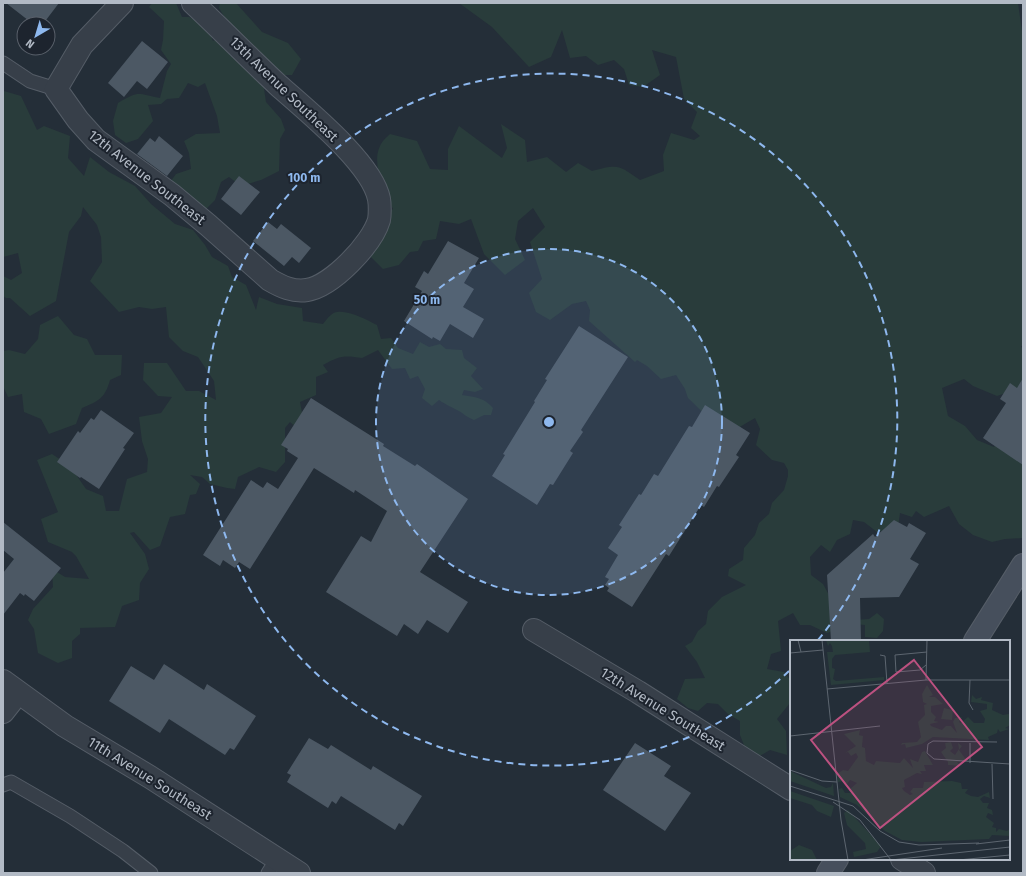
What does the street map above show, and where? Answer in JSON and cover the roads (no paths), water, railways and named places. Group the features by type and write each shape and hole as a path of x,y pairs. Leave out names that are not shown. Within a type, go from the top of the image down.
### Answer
{"street":[{"path":"56,89 82,45 122,3"},
{"name":"13th Avenue Southeast","path":"194,3 278,84 317,119 354,158 371,179 379,199 379,219 373,233 354,258 333,277 321,285 308,290 295,290"},
{"name":"12th Avenue Southeast","path":"56,89 78,120 96,140 172,195 270,280 282,287 295,290"},
{"path":"976,640 1023,565"},
{"name":"12th Avenue Southeast","path":"534,630 638,692 790,788"},
{"path":"3,712 11,687"},
{"name":"11th Avenue Southeast","path":"11,687 65,726 150,777 273,866 299,873"},
{"path":"828,873 836,860"},
{"path":"904,860 924,873"}],"lane":[{"path":"3,63 30,81 56,89"},
{"path":"3,785 11,782 70,816 123,851 151,873"}]}
